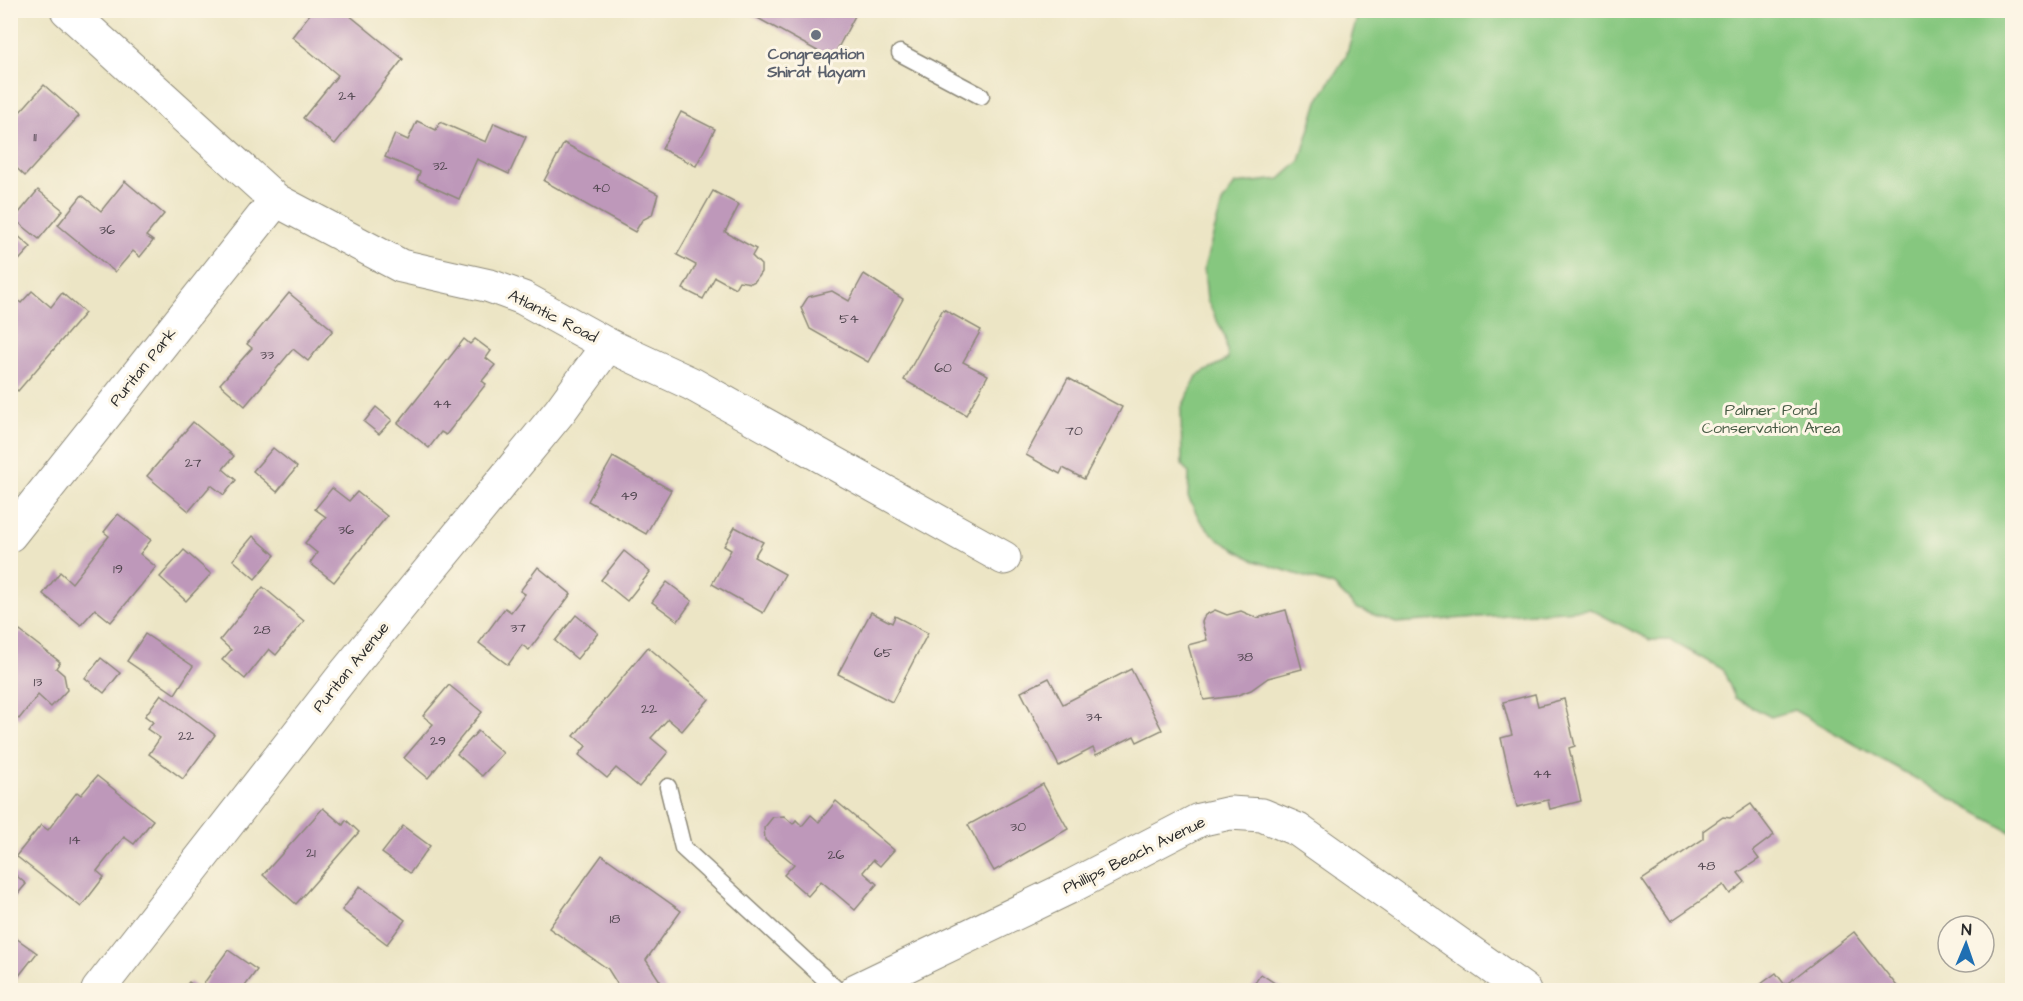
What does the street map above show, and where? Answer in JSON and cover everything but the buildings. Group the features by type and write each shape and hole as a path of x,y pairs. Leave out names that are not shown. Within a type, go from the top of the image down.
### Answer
{"street":[{"name":"Atlantic Road","path":"67,10 276,200 400,266 490,286 523,298 608,345 692,384 1004,558"},
{"name":"Puritan Park","path":"10,535 276,200"},
{"name":"Puritan Avenue","path":"98,990 347,671 560,411 608,345"},
{"name":"Phillips Beach Avenue","path":"856,990 1068,888 1199,820 1230,813 1262,815 1298,830 1524,990"}],"lane":[{"path":"900,53 981,96"},
{"path":"668,787 683,848 837,990"}],"green space":[{"name":"Palmer Pond Conservation Area","path":"1359,11 2012,11 2012,833 1794,710 1771,717 1735,698 1723,670 1670,640 1650,640 1590,609 1396,623 1356,608 1334,586 1255,561 1219,540 1201,522 1188,497 1189,473 1182,465 1181,409 1197,376 1228,359 1225,337 1207,300 1204,268 1222,203 1235,184 1280,179 1300,161 1318,101 1346,56"}],"place":[{"name":"Congregation Shirat Hayam","path":"816,35"}]}
